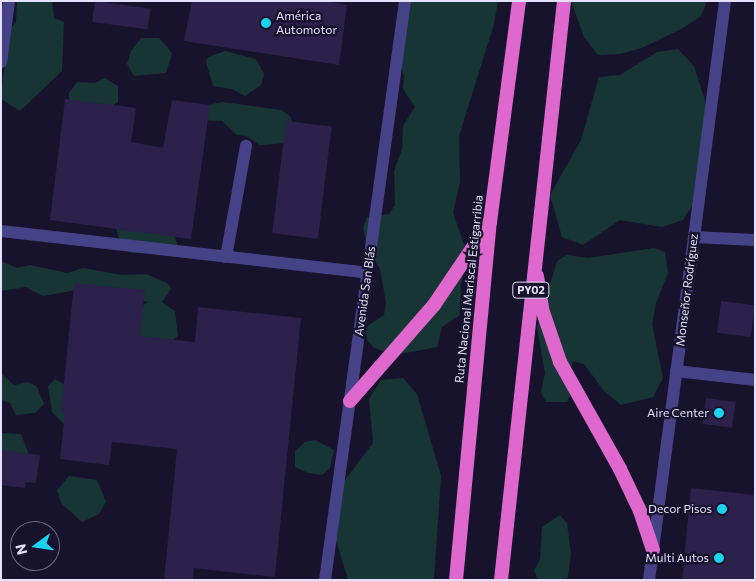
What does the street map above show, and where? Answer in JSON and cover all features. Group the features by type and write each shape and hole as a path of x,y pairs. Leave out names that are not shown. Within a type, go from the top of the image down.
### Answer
{"highway":[{"name":"Ruta Nacional Mariscal Estigarribia","path":"456,580 490,222 519,1"},
{"name":"PY02","path":"501,580 534,260 564,1"},
{"path":"350,402 434,304 490,222"},
{"path":"534,260 542,310 560,362 620,468 640,511 653,550"}],"street":[{"path":"1,62 10,1"},
{"name":"Avenida San Blás","path":"325,580 404,1"},
{"name":"Monseñor Rodríguez","path":"649,580 725,1"},
{"path":"226,257 246,146"},
{"path":"1,231 367,273"},
{"path":"694,237 755,240"},
{"path":"676,370 755,380"}],"green space":[{"path":"17,1 52,1 54,18 64,22 62,71 20,111 1,99 8,31 16,22"},
{"path":"400,1 498,1 494,24 459,136 460,182 453,213 467,253 461,284 460,315 442,327 437,347 395,355 374,348 367,340 366,327 384,315 386,303 380,269 368,250 363,228 367,217 389,214 395,205 394,171 402,149 403,126 415,107 403,89 404,77 395,42"},
{"path":"571,1 707,1 701,16 683,28 642,48 620,54 598,55 584,37"},
{"path":"141,38 159,38 168,48 172,54 166,73 134,76 127,64 131,51"},
{"path":"678,49 694,66 708,110 695,201 683,220 662,227 620,220 583,245 562,237 550,195 581,140 599,77 620,75 657,52"},
{"path":"225,51 256,59 264,74 261,85 245,96 232,89 213,86 206,62 208,57"},
{"path":"105,78 118,86 118,102 104,110 69,106 69,93 77,82 95,83"},
{"path":"223,102 281,110 291,117 293,131 287,143 260,145 246,136 237,135 222,121 203,120 202,106"},
{"path":"116,228 173,230 178,247 133,253 122,249"},
{"path":"654,248 665,252 668,273 656,303 652,324 663,378 653,397 621,405 604,391 584,364 573,361 570,371 572,392 567,402 546,402 541,392 545,373 537,327 557,261 567,255 588,258"},
{"path":"1,261 17,268 30,265 67,273 83,268 122,275 146,274 167,283 171,289 162,302 175,311 178,336 171,342 142,344 134,311 148,302 83,289 43,296 26,287 1,291"},
{"path":"1,373 14,385 29,382 37,387 44,404 35,413 16,415 10,403 1,400"},
{"path":"403,378 417,394 441,476 434,580 348,580 330,520 332,497 373,443 369,399 381,380"},
{"path":"55,379 70,388 64,424 52,412 48,386"},
{"path":"1,433 21,434 29,455 1,468"},
{"path":"315,440 334,450 330,468 322,475 308,473 295,467 295,451 305,442"},
{"path":"69,476 97,480 106,502 99,514 82,522 61,503 57,490"},
{"path":"560,515 567,523 571,555 568,576 566,580 538,580 534,570 540,560 542,527"}],"building":[{"path":"95,1 150,9 148,30 92,22"},
{"name":"América Automotor","path":"192,1 325,1 347,5 339,65 184,41"},
{"path":"65,99 136,108 131,142 163,148 172,100 210,105 191,239 50,220"},
{"path":"286,121 332,127 318,239 272,233"},
{"path":"74,283 145,290 140,336 195,342 198,307 301,318 275,577 194,568 193,580 164,580 177,449 112,442 109,465 60,459 65,413 61,413"},
{"path":"721,301 755,305 751,337 717,333"},
{"name":"Aire Center","path":"706,398 736,402 732,428 702,424"},
{"path":"1,450 40,455 36,483 26,482 25,488 1,485"},
{"path":"691,488 755,495 755,580 682,580"}],"place":[{"name":"América Automotor","path":"266,23"},
{"name":"Aire Center","path":"719,413"},
{"name":"Decor Pisos","path":"722,509"},
{"name":"Multi Autos","path":"719,558"}]}
